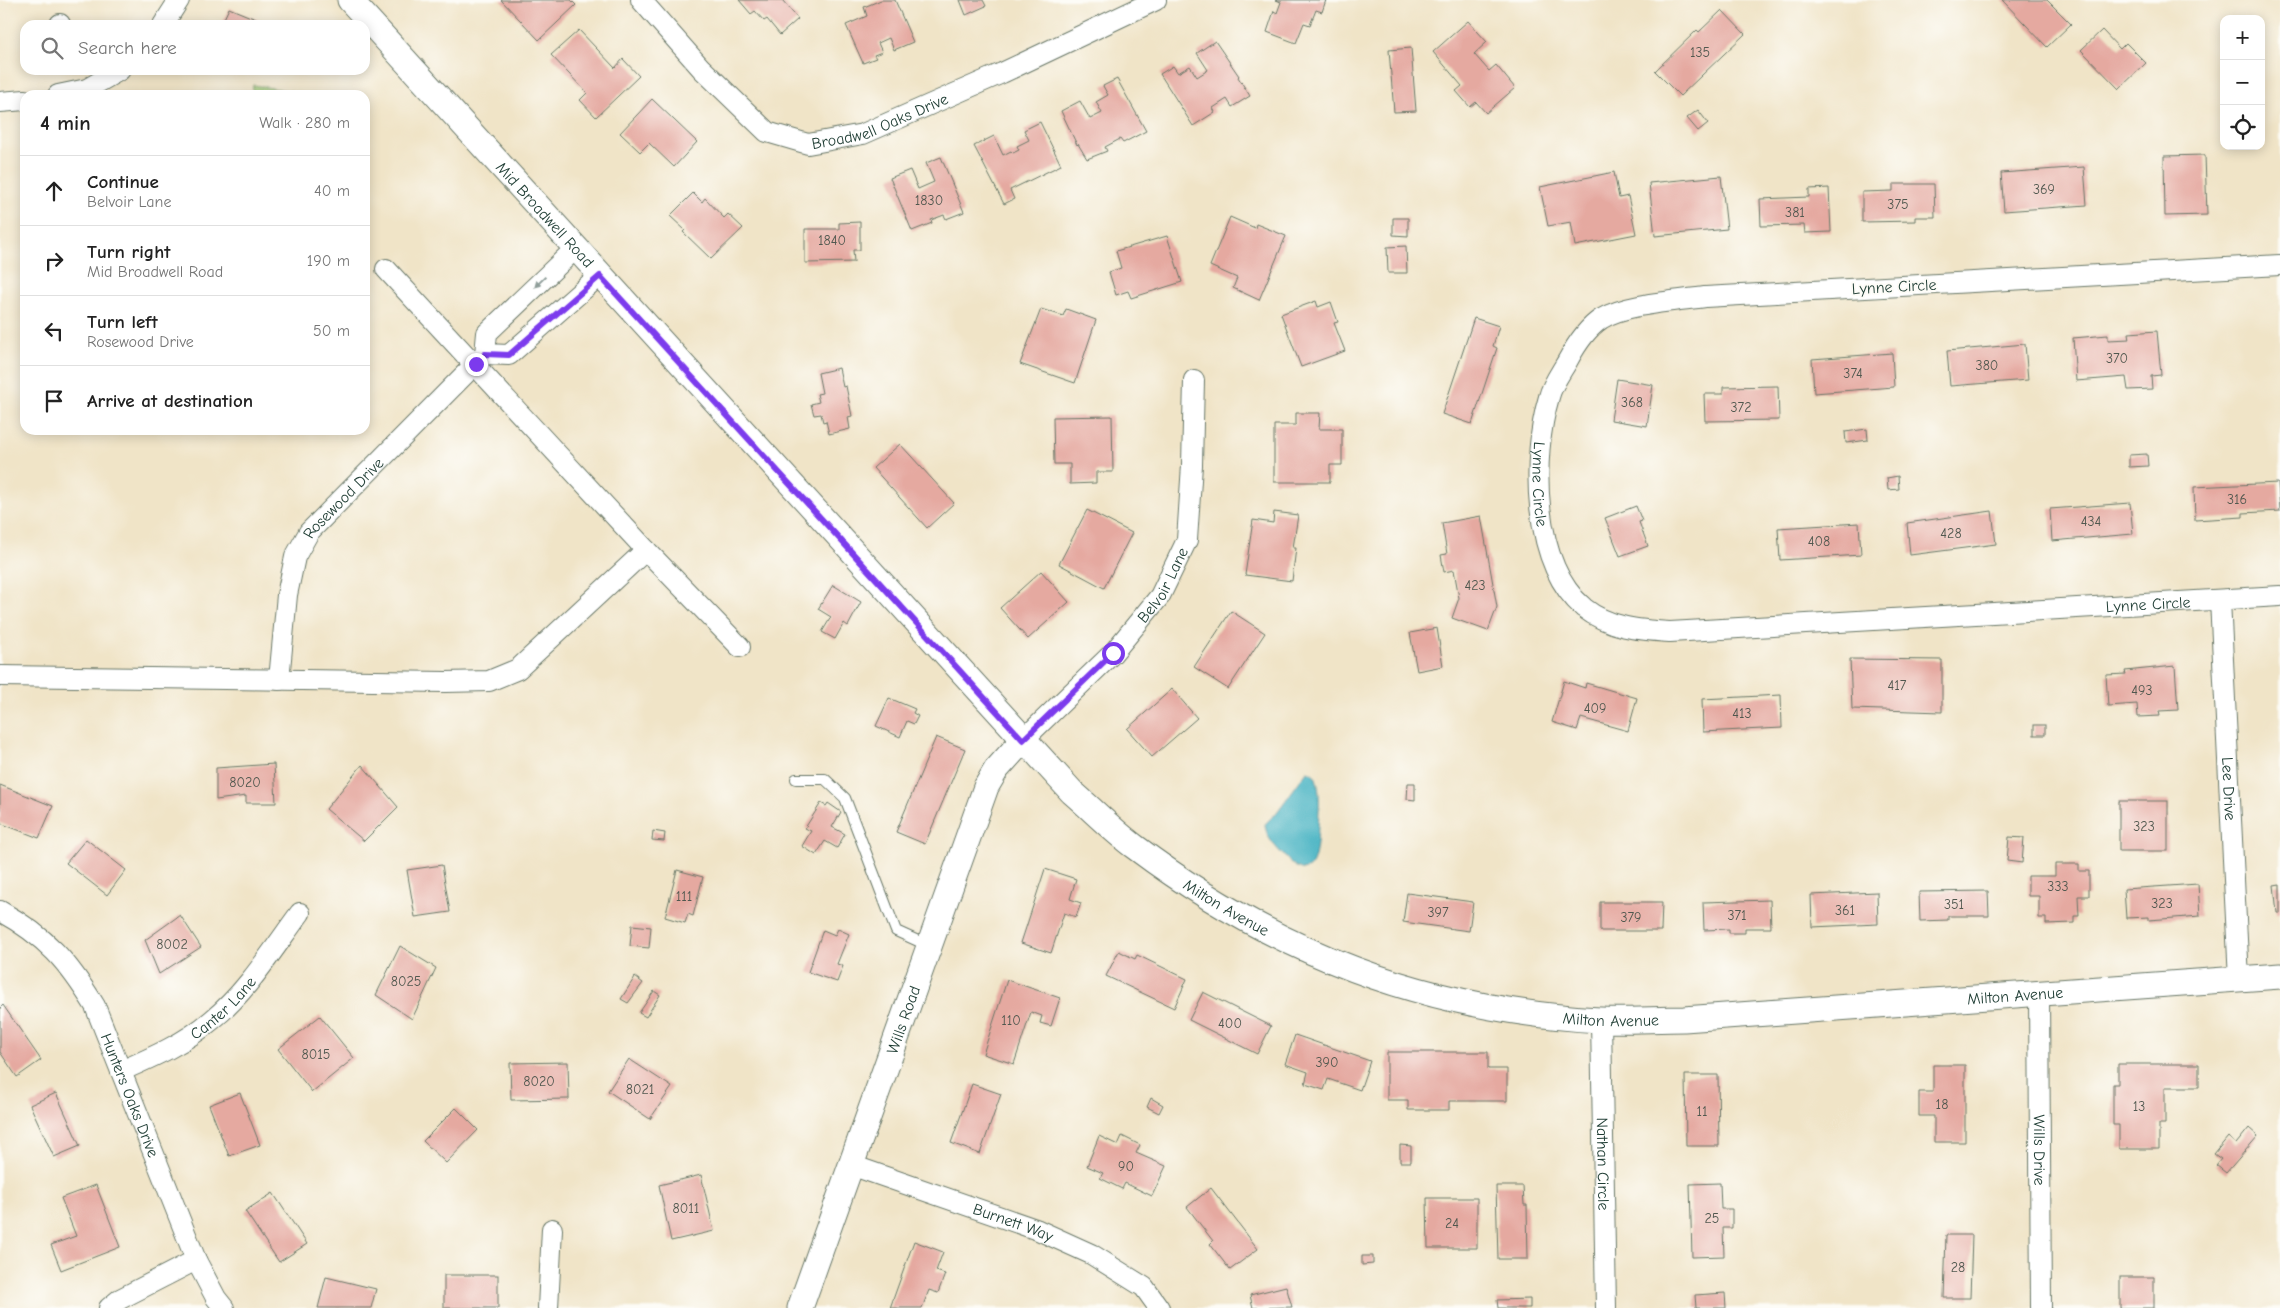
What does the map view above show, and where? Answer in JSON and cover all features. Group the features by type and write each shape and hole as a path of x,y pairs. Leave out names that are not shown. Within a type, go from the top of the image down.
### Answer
{"street":[{"path":"166,20 179,0"},
{"name":"Mid Broadwell Road","path":"350,0 368,20"},
{"name":"Broadwell Oaks Drive","path":"641,0 701,68 767,132 808,144 863,134 1002,73 1156,0"},
{"name":"Mid Broadwell Road","path":"370,22 1023,740"},
{"path":"79,90 87,88 110,75"},
{"path":"0,102 20,100"},
{"path":"481,359 486,333 576,248"},
{"name":"Lynne Circle","path":"2280,265 1704,297 1630,308 1601,319 1580,339 1549,395 1538,443 1541,522 1546,544 1556,567 1573,595 1585,608 1602,618 1631,629 1670,632 2280,596"},
{"path":"386,269 481,359 648,551 740,647"},
{"path":"481,359 509,355 600,276"},
{"name":"Rosewood Drive","path":"279,680 287,595 295,558 309,532 481,359"},
{"name":"Belvoir Lane","path":"1023,740 1113,653 1160,596 1187,540 1192,465 1194,380"},
{"path":"0,676 489,681 518,669 648,551"},
{"name":"Lee Drive","path":"2220,600 2239,978"},
{"name":"Wills Road","path":"800,1308 986,787 996,770 1023,740"},
{"name":"Milton Avenue","path":"1023,740 1072,792 1133,846 1201,894 1274,936 1352,969 1433,995 1515,1011 1601,1020 1684,1018 2280,976"},
{"name":"Hunters Oaks Drive","path":"0,911 42,938 74,971 95,1006 196,1260 216,1298 224,1308"},
{"name":"Canter Lane","path":"122,1071 174,1047 213,1020 238,994 300,913"},
{"name":"Wills Drive","path":"2039,992 2041,1308"},
{"name":"Nathan Circle","path":"1601,1020 1606,1308"},
{"name":"Burnett Way","path":"851,1166 1047,1234 1091,1254 1144,1287 1159,1308"},
{"path":"548,1308 552,1229"},
{"path":"108,1308 196,1260"}],"lane":[{"path":"796,779 825,779 845,798 896,931 930,946"}],"green space":[{"path":"253,85 285,90 252,90"}],"water":[{"path":"1307,771 1316,778 1319,789 1318,837 1312,864 1308,868 1302,869 1294,866 1274,845 1267,834 1265,824 1277,812"}],"building":[{"path":"501,0 571,0 576,5 539,40"},
{"path":"739,0 784,0 798,19 780,35 767,19 764,21 755,11 751,14"},
{"path":"881,0 895,0 913,42 894,50 889,38 878,43 882,52 874,55 876,58 863,63 846,25 867,16 864,7"},
{"path":"960,0 983,0 986,6 966,15"},
{"path":"1276,0 1326,0 1322,12 1316,10 1310,25 1304,23 1296,43 1267,32 1274,11 1277,13 1281,2"},
{"path":"2002,0 2047,0 2071,24 2047,47"},
{"path":"229,8 258,20 223,20"},
{"path":"1722,10 1745,34 1680,96 1655,71 1697,30 1699,32"},
{"path":"1468,21 1487,42 1474,54 1489,71 1496,65 1515,88 1486,113 1476,102 1470,107 1456,91 1462,86 1433,52"},
{"path":"579,30 615,68 623,59 639,76 596,117 580,100 587,93 551,55"},
{"path":"2102,30 2120,49 2126,43 2146,63 2119,89 2081,50"},
{"path":"1215,41 1250,96 1232,107 1227,99 1213,108 1215,112 1193,126 1160,74 1173,66 1178,73 1190,66 1197,77 1208,70 1197,53"},
{"path":"1411,48 1416,111 1394,112 1389,50"},
{"path":"1117,79 1146,131 1123,143 1120,139 1105,147 1107,151 1087,159 1077,145 1061,111 1080,101 1090,119 1102,113 1096,102 1108,95 1103,86"},
{"path":"652,99 697,142 674,167 649,143 640,152 620,133"},
{"path":"1698,110 1708,123 1698,131 1687,118"},
{"path":"1040,122 1061,165 1010,190 1014,199 1004,204 974,146 994,136 1003,155 1011,151 1013,153 1019,150 1017,146 1029,140 1024,130"},
{"path":"2205,155 2207,215 2165,216 2164,156"},
{"path":"941,157 964,212 946,219 944,215 931,220 932,223 912,231 890,178 910,170 918,189 934,182 926,163"},
{"path":"2084,167 2087,205 2004,211 2001,173"},
{"path":"1614,172 1619,198 1628,196 1636,234 1575,246 1571,222 1548,226 1540,187"},
{"path":"1721,176 1727,229 1655,236 1649,183"},
{"path":"1893,184 1934,184 1935,217 1915,217 1915,221 1862,222 1862,192 1893,191"},
{"path":"1829,188 1831,232 1805,233 1804,225 1761,226 1760,199 1809,197 1809,189"},
{"path":"693,193 702,202 705,198 724,218 728,214 743,228 711,259 683,232 685,230 670,216"},
{"path":"1230,217 1255,228 1256,224 1286,236 1259,300 1233,288 1237,278 1210,266"},
{"path":"1393,218 1408,218 1408,236 1393,235"},
{"path":"860,222 860,250 853,250 854,262 805,263 805,229 839,229 839,223"},
{"path":"1167,236 1182,282 1131,298 1128,291 1116,295 1109,272 1121,268 1116,251"},
{"path":"1406,246 1407,273 1388,273 1387,247"},
{"path":"1316,301 1318,307 1331,302 1338,322 1334,323 1345,351 1301,367 1281,314"},
{"path":"1041,309 1063,316 1066,309 1096,320 1075,383 1020,364"},
{"path":"1474,318 1499,326 1493,346 1497,348 1472,424 1442,414"},
{"path":"2157,331 2161,375 2151,376 2152,389 2128,390 2126,377 2076,381 2073,338 2108,335 2108,340 2130,339 2129,333"},
{"path":"2025,344 2028,380 1950,386 1947,351"},
{"path":"1892,353 1894,387 1814,393 1812,359"},
{"path":"839,368 843,387 846,386 852,416 848,417 850,429 829,434 826,421 823,422 821,414 814,415 811,404 819,402 817,394 822,393 818,373"},
{"path":"1617,379 1653,385 1647,426 1611,420"},
{"path":"1778,386 1779,420 1705,421 1704,394 1723,394 1723,387"},
{"path":"1296,413 1320,413 1319,429 1342,429 1342,465 1330,465 1330,482 1274,482 1274,425 1296,425"},
{"path":"1112,416 1113,472 1096,472 1096,483 1070,484 1070,464 1054,464 1053,417"},
{"path":"1867,429 1868,440 1846,443 1845,432"},
{"path":"900,444 954,503 927,528 873,468"},
{"path":"2147,454 2148,466 2129,467 2129,455"},
{"path":"1898,476 1899,489 1888,490 1887,478"},
{"path":"2278,483 2280,511 2243,513 2243,517 2195,520 2194,487"},
{"path":"2130,503 2133,534 2052,541 2050,509"},
{"path":"1636,506 1642,521 1639,522 1648,546 1620,556 1605,518"},
{"path":"1087,510 1132,533 1104,588 1059,564"},
{"path":"1992,511 1996,544 1910,555 1907,523"},
{"path":"1274,512 1298,515 1293,548 1296,548 1292,581 1245,575 1253,520 1273,523"},
{"path":"1481,516 1497,607 1488,631 1452,618 1459,598 1454,570 1444,572 1441,555 1447,554 1442,523"},
{"path":"1859,523 1861,555 1780,560 1778,528"},
{"path":"1041,571 1069,602 1028,639 1000,608"},
{"path":"833,585 861,602 848,626 844,623 835,639 822,632 831,617 818,609"},
{"path":"1231,611 1265,633 1228,689 1194,667"},
{"path":"1437,628 1443,666 1417,671 1410,633"},
{"path":"1850,659 1942,660 1942,712 1852,709"},
{"path":"2175,666 2178,710 2159,711 2160,716 2138,717 2137,704 2108,706 2106,675 2126,674 2125,671"},
{"path":"1564,681 1585,688 1586,683 1637,698 1628,731 1581,718 1577,730 1552,722"},
{"path":"1172,689 1197,718 1152,757 1127,729"},
{"path":"1781,695 1782,728 1703,732 1702,699"},
{"path":"889,698 915,709 913,713 918,716 914,724 907,721 900,737 876,726"},
{"path":"2034,725 2045,725 2045,735 2034,735"},
{"path":"936,737 965,749 925,844 896,832"},
{"path":"274,764 276,803 246,803 246,796 216,800 216,768"},
{"path":"362,765 398,807 364,841 326,809"},
{"path":"1408,783 1415,783 1415,800 1407,799"},
{"path":"0,785 53,806 39,838 0,823"},
{"path":"2119,801 2168,801 2168,851 2119,851"},
{"path":"821,803 826,806 828,803 841,812 832,827 845,834 837,848 825,841 816,855 802,846 811,831 805,828"},
{"path":"653,831 665,833 664,841 652,840"},
{"path":"2009,837 2024,838 2022,863 2007,861"},
{"path":"86,839 126,870 107,895 66,863"},
{"path":"2055,864 2079,864 2079,871 2089,871 2089,896 2078,896 2079,916 2074,916 2074,923 2046,924 2046,918 2039,918 2039,896 2028,896 2028,876 2055,876"},
{"path":"442,865 450,912 415,917 407,870"},
{"path":"1045,869 1076,879 1070,899 1081,903 1076,917 1064,913 1051,953 1021,943"},
{"path":"677,870 703,877 693,916 688,914 685,923 665,917"},
{"path":"2198,884 2200,916 2149,920 2149,917 2126,918 2124,889"},
{"path":"2280,884 2280,913 2277,913 2274,885"},
{"path":"1988,891 1989,916 1948,916 1948,920 1920,921 1919,892"},
{"path":"1877,892 1878,924 1812,927 1811,895"},
{"path":"1407,893 1473,902 1469,931 1403,922"},
{"path":"1770,900 1771,928 1745,928 1745,933 1729,933 1729,929 1704,930 1703,902"},
{"path":"1600,902 1662,902 1661,931 1600,931"},
{"path":"180,915 201,947 159,974 145,940"},
{"path":"632,925 651,927 649,948 630,946"},
{"path":"838,929 849,934 837,964 843,966 837,982 808,972 823,930 835,935"},
{"path":"400,946 436,968 412,1019 376,995"},
{"path":"1119,951 1135,959 1137,955 1187,979 1174,1008 1106,976"},
{"path":"635,977 643,983 628,1003 621,999"},
{"path":"1007,980 1060,998 1051,1026 1040,1023 1042,1016 1031,1012 1014,1064 983,1054"},
{"path":"654,991 660,995 646,1017 639,1013"},
{"path":"1203,992 1271,1026 1257,1054 1189,1020"},
{"path":"3,1005 41,1060 17,1077 0,1052 0,1008"},
{"path":"320,1016 354,1058 312,1092 278,1049"},
{"path":"1295,1035 1370,1061 1360,1090 1328,1079 1324,1090 1305,1084 1308,1072 1285,1064"},
{"path":"1387,1052 1488,1052 1488,1069 1507,1069 1507,1101 1449,1101 1449,1110 1408,1110 1408,1100 1387,1100"},
{"path":"629,1059 672,1087 650,1119 608,1091"},
{"path":"568,1062 569,1099 511,1100 510,1063"},
{"path":"2118,1064 2199,1064 2199,1087 2165,1087 2165,1124 2159,1124 2159,1149 2119,1149 2119,1125 2113,1125 2113,1084 2118,1084"},
{"path":"1933,1065 1965,1065 1965,1142 1934,1142 1934,1116 1919,1116 1919,1092 1933,1092"},
{"path":"1685,1075 1718,1075 1719,1146 1686,1146"},
{"path":"972,1084 1001,1094 980,1154 951,1143"},
{"path":"56,1093 80,1146 54,1157 30,1105"},
{"path":"240,1093 260,1145 229,1156 209,1105"},
{"path":"1151,1098 1163,1105 1159,1113 1147,1107"},
{"path":"456,1108 478,1130 446,1163 423,1141"},
{"path":"2249,1128 2258,1136 2226,1173 2216,1165 2221,1159 2214,1154 2228,1137 2236,1144"},
{"path":"1099,1136 1118,1145 1122,1136 1140,1145 1136,1153 1166,1166 1152,1196 1125,1183 1122,1189 1100,1178 1103,1173 1087,1166"},
{"path":"1400,1145 1411,1146 1411,1162 1400,1162"},
{"path":"701,1175 714,1231 671,1241 659,1185"},
{"path":"1720,1183 1721,1209 1732,1209 1732,1228 1723,1228 1724,1256 1692,1257 1690,1184"},
{"path":"96,1185 120,1247 61,1270 51,1245 76,1236 61,1198"},
{"path":"1496,1186 1523,1186 1524,1205 1527,1205 1528,1259 1498,1259"},
{"path":"1211,1188 1258,1249 1230,1270 1210,1244 1213,1241 1187,1207"},
{"path":"273,1193 307,1244 279,1262 245,1211"},
{"path":"1427,1198 1477,1198 1477,1248 1428,1248"},
{"path":"1946,1235 1972,1235 1970,1298 1944,1298"},
{"path":"914,1241 943,1252 936,1271 945,1274 938,1293 929,1290 922,1308 890,1308"},
{"path":"1362,1256 1373,1256 1373,1264 1362,1265"},
{"path":"444,1275 498,1275 498,1308 444,1308"},
{"path":"326,1277 376,1289 371,1308 318,1308"},
{"path":"2120,1277 2154,1277 2154,1308 2120,1308"},
{"path":"1286,1286 1292,1307 1253,1308 1250,1295"},
{"path":"1725,1293 1726,1308 1696,1308 1695,1295"},
{"path":"1530,1299 1530,1308 1498,1308 1497,1300"}],"route":[{"path":"476,364 485,354 509,355 600,276 1023,740 1113,653"}]}
